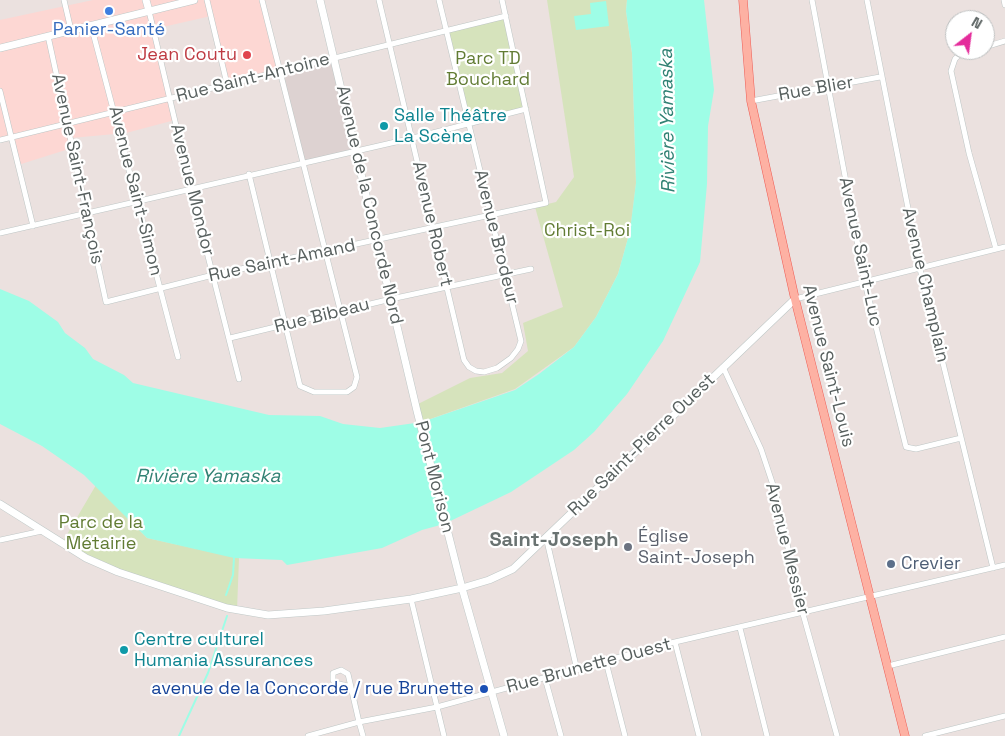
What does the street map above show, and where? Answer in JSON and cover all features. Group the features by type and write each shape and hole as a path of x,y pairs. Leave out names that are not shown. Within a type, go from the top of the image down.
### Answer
{"main road":[{"name":"Avenue Saint-Louis","path":"743,0 751,101 795,299 905,736"}],"street":[{"path":"64,0 71,30"},
{"name":"Avenue Mondor","path":"146,0 191,188 240,379"},
{"path":"0,48 194,0"},
{"path":"207,0 227,84"},
{"path":"249,174 300,386 314,392 334,394 347,392 354,387 357,377 262,0"},
{"name":"Avenue de la Concorde Nord","path":"320,0 417,410"},
{"name":"Avenue Robert","path":"379,0 464,360"},
{"name":"Avenue Brodeur","path":"439,0 521,341 511,358 497,368 484,372 476,371 469,367 464,360"},
{"path":"0,233 249,174 413,138 468,122 526,109 502,0"},
{"name":"Avenue Saint-Luc","path":"812,0 865,283 906,447 916,449 961,438"},
{"name":"Avenue Champlain","path":"867,0 880,77 920,269 993,568"},
{"path":"1004,0 1005,4"},
{"name":"Rue Saint-Antoine","path":"0,140 506,16"},
{"name":"Avenue Saint-Simon","path":"92,25 136,201 178,357"},
{"name":"Avenue Saint-François","path":"48,36 106,302"},
{"path":"954,60 951,71 969,152 996,250"},
{"name":"Rue Blier","path":"751,101 880,77"},
{"path":"0,91 33,226"},
{"name":"Rue Saint-Amand","path":"106,302 160,290 213,275 546,203 526,109"},
{"path":"795,299 1005,247"},
{"name":"Rue Bibeau","path":"230,338 391,299 531,269"},
{"name":"Rue Saint-Pierre Ouest","path":"0,504 86,558 118,572 227,608 268,615 324,611 412,599 462,588 489,580 513,568 795,299"},
{"name":"Avenue Messier","path":"723,368 761,449 775,491 803,614 837,736"},
{"name":"Pont Morison","path":"417,410 462,588 504,736"},
{"path":"0,540 42,531"},
{"path":"546,537 577,670"},
{"name":"Rue Brunette Ouest","path":"308,736 359,722 437,707 675,642 803,614 1005,565"},
{"path":"412,599 444,736"},
{"path":"740,628 767,736"},
{"path":"888,666 1005,637"},
{"path":"675,642 699,736"},
{"path":"606,662 625,736"},
{"path":"545,678 561,736"},
{"path":"351,687 362,736"},
{"path":"924,736 1005,716"}],"shaded area":[{"path":"93,0 267,0 262,1 280,71 227,84 211,16 154,29 175,120 126,133 71,138 72,148 18,165 11,138 0,140 0,20"},
{"path":"334,58 356,150 303,162 280,71"}],"green space":[{"name":"Christ-Roi","path":"547,0 627,0 626,11 632,53 636,183 630,231 618,274 596,317 574,347 515,389 422,422 418,404 470,378 502,373 528,351 523,323 563,307 535,207 556,202 574,177"},
{"name":"Parc TD Bouchard","path":"505,14 529,110 470,123 447,28"},
{"name":"Parc de la Métairie","path":"96,485 147,538 239,558 237,610 150,583 62,543"}],"water":[{"name":"Rivière Yamaska","path":"627,0 704,0 714,90 708,126 707,184 700,262 663,341 627,394 594,432 574,450 511,492 444,524 422,530 382,548 287,565 282,560 234,558 147,538 84,475 42,446 0,424 0,289 29,301 58,322 65,333 85,348 93,359 124,375 133,383 269,415 320,416 343,424 380,428 422,422 515,390 539,374 574,347 596,317 618,274 630,231 636,183 632,53 626,11"},
{"path":"606,1 609,26 576,30 574,16 591,14 590,3"}],"waterway":[{"path":"226,595 233,575 234,558"},
{"path":"179,736 208,673 227,616"}],"place":[{"name":"Panier-Santé","path":"109,11"},
{"name":"Jean Coutu","path":"247,55"},
{"name":"Salle Théâtre La Scène","path":"384,126"},
{"name":"Église Saint-Joseph","path":"628,547"},
{"name":"Crevier","path":"891,564"},
{"name":"Centre culturel Humania Assurances","path":"124,650"},
{"name":"avenue de la Concorde / rue Brunette","path":"484,689"}],"district":[{"name":"Saint-Joseph","path":"554,541"}]}
